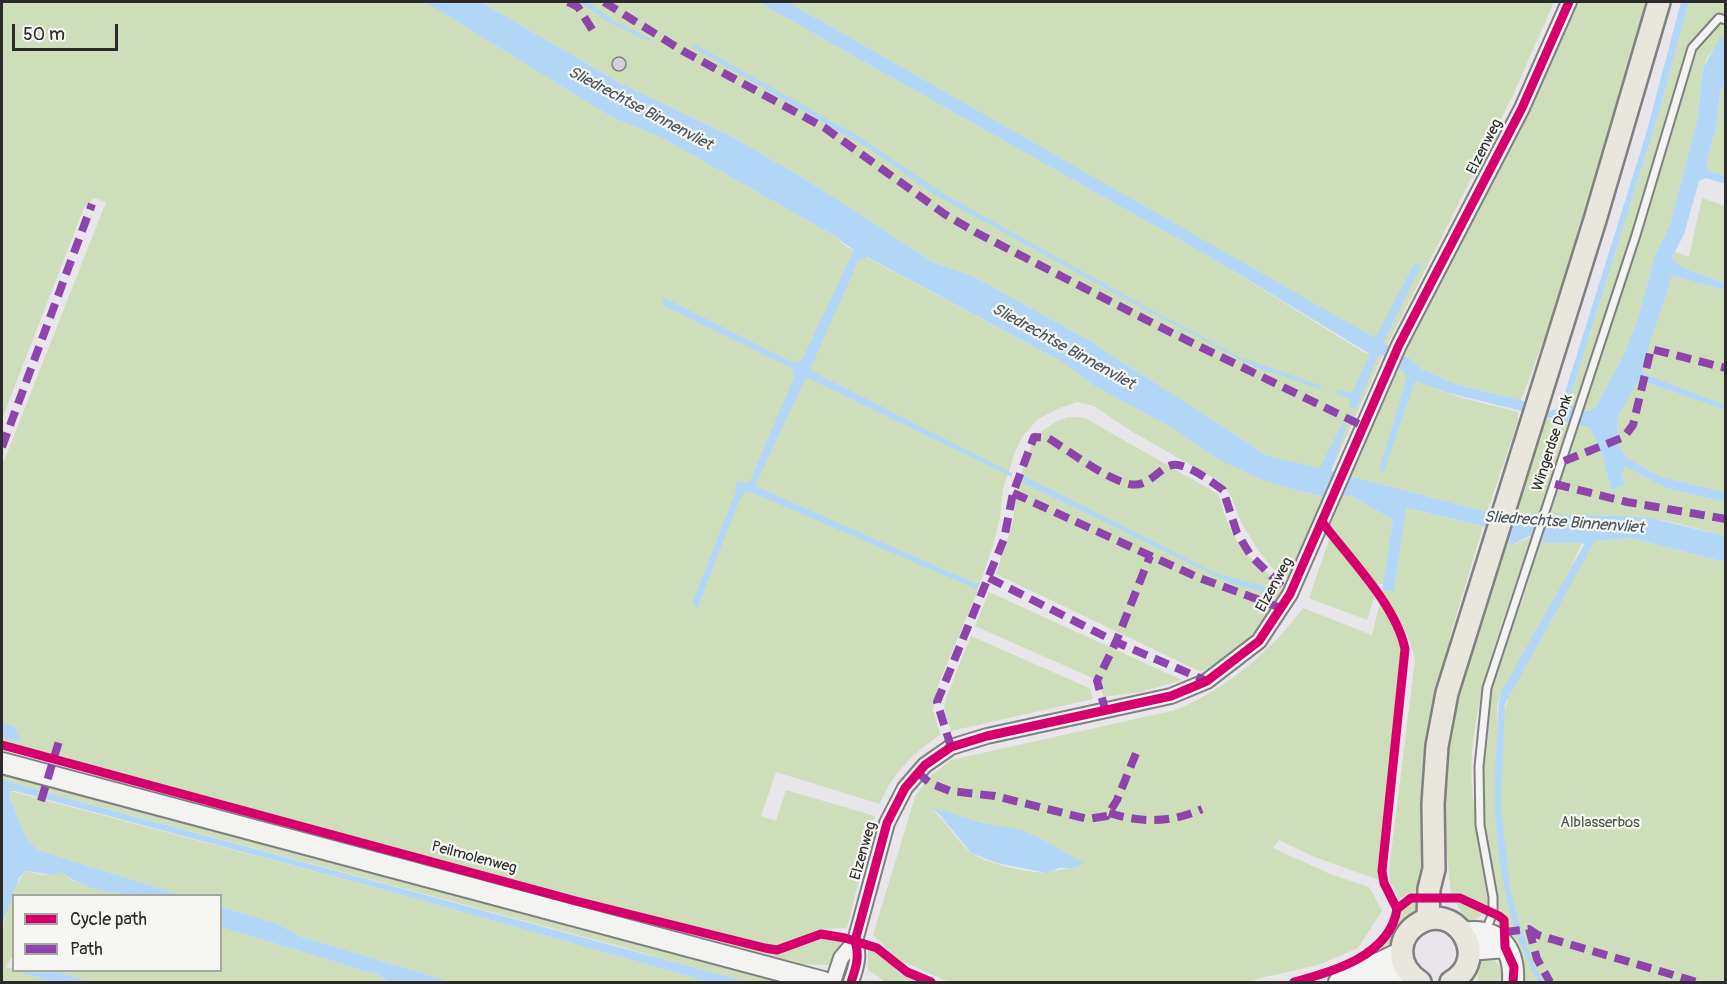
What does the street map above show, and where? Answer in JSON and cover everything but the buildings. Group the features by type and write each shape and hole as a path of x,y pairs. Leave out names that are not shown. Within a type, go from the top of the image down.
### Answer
{"main road":[{"path":"1505,947 1466,942 1436,920 1429,889 1434,869 1433,804 1437,746 1449,683 1621,136 1659,2"},
{"path":"2,763 823,982"},
{"path":"1343,981 1409,968 1403,943 1412,928 1436,920"},
{"path":"1466,942 1486,933 1497,937 1505,947 1514,967 1513,982"},
{"path":"1458,980 1467,964 1466,942"}],"street":[{"name":"Elzenweg","path":"833,982 841,958 855,941 887,823 905,788 925,765 951,747 987,736 1171,696 1207,681 1259,641 1290,594 1386,372 1522,108 1569,2"},
{"name":"Elzenweg","path":"851,982 858,957 855,941"}],"lane":[{"name":"Wingerdse Donk","path":"1486,933 1493,913 1493,897 1480,825 1479,767 1487,688 1636,236 1692,48 1722,19"}],"green space":[{"path":"2,2 425,2 613,118 662,138 831,234 847,247 1064,363 1094,386 1174,429 1219,460 1285,487 1324,497 1289,580 1272,568 1259,551 1242,524 1230,494 1219,481 1131,431 1094,406 1077,402 1038,419 1023,436 1015,452 1003,489 1000,518 992,549 976,595 938,685 933,710 940,735 904,765 880,804 776,772 761,816 776,821 786,790 875,816 847,928 824,929 773,947 621,910 2,742 2,737 21,742 15,727 2,722 2,466 106,202 94,198 84,208 2,419"},
{"path":"481,2 758,2 1215,260 1365,353 1383,355 1331,471 1268,456 1092,342 975,277 933,262 802,177 729,135 622,84"},
{"path":"788,2 1554,2 1512,97 1387,346"},
{"path":"1580,2 1647,2 1574,252 1521,400 1458,385 1420,368 1403,354 1439,277"},
{"path":"1689,2 1725,2 1725,37 1708,56 1703,68 1697,121 1670,224 1655,255 1638,318 1625,352 1595,408 1587,411 1572,406 1569,401 1660,109"},
{"path":"1725,80 1725,176 1709,171 1706,165 1717,124 1720,94"},
{"path":"1702,198 1725,206 1725,283 1681,267 1672,258 1675,252 1689,257"},
{"path":"1672,276 1725,290 1725,405 1643,373 1642,362"},
{"path":"1398,369 1441,391 1518,412 1518,421 1487,512 1350,476"},
{"path":"1639,380 1725,410 1725,492 1661,477 1626,457 1617,440 1618,417"},
{"path":"1068,417 1085,418 1218,494 1226,519 1238,542 1264,570 1287,587 1263,627 1242,647 1215,667 1199,671 996,574 1013,522 1016,492 1020,486 1021,474 1035,439 1044,429"},
{"path":"1540,417 1590,428 1602,454 1611,490 1625,485 1622,474 1625,465 1665,488 1725,502 1725,536 1668,521 1632,516 1582,516 1514,522 1507,519"},
{"path":"1343,494 1350,495 1393,520 1384,584 1375,584 1331,525"},
{"path":"1405,508 1483,526 1451,633 1423,757 1420,889 1399,899 1389,879 1389,870 1415,660 1406,632 1382,591 1394,591"},
{"name":"Alblasserbos","path":"1503,534 1515,544 1531,537 1498,634 1479,703 1472,771 1474,804 1481,784 1487,711 1494,680 1527,587 1539,540 1546,543 1582,543 1572,565 1595,541 1631,538 1725,562 1725,982 1514,982 1484,874 1488,906 1465,896 1451,894 1442,800 1447,729","holes":["1523,654 1498,730 1497,706 1501,692"]},
{"path":"1330,537 1375,595 1367,620 1309,598"},
{"path":"989,592 1182,680 1141,692 1104,697 1097,680 975,626"},
{"path":"1380,603 1396,632 1404,664 1379,880 1312,856 1279,840 1273,848 1330,874 1369,887 1382,911 1358,948 1318,965 1244,982 949,982 899,960 873,935 915,797 928,778 951,760 1176,710 1230,680 1262,654 1303,608 1372,635","holes":["930,808 1040,838 1083,863 1066,869 1041,872 1020,870 977,857"]},
{"path":"971,636 1089,688 1093,699 951,731 944,709 946,698"},
{"path":"2,773 781,982 748,982 729,978 622,947 66,798 2,779"},
{"path":"10,791 381,889 709,982 451,982 299,936 278,924 222,907 222,894 178,894 38,850 26,838 9,795"},
{"path":"26,871 43,875 61,872 73,881 123,894 12,894"},
{"path":"12,894 12,958 6,967 12,969 12,972 22,972 53,982 2,982 4,924"},
{"path":"1415,900 1420,900 1413,916 1382,952 1380,946 1401,911"},
{"path":"1456,902 1485,913 1472,922 1464,919"},
{"path":"222,927 378,975 389,982 90,982 56,972 222,972"},
{"path":"826,938 842,941 829,965 799,964 718,942 779,953"},
{"path":"868,949 880,954 900,974 921,982 886,982 868,970"},
{"path":"1482,957 1492,959 1498,964 1503,982 1479,982 1476,964"}],"water":[{"name":"Sliedrechtse Binnenvliet","path":"425,2 481,2 622,84 729,135 802,177 933,262 975,277 1092,342 1268,456 1320,468 1342,423 1347,426 1331,471 1487,512 1514,522 1529,514 1627,516 1651,518 1725,536 1725,562 1631,538 1595,541 1505,704 1501,804 1511,893 1532,961 1544,982 1538,982 1524,954 1506,894 1500,863 1495,800 1499,703 1501,692 1584,545 1582,543 1546,543 1529,536 1512,545 1508,536 1483,526 1406,508 1394,591 1382,591 1393,520 1350,495 1324,497 1285,487 1263,480 1219,460 1174,429 1094,386 1064,363 867,257 858,261 810,370 1012,473 1012,477 806,377 755,486 979,585 976,589 748,491 741,496 697,609 692,603 736,491 736,481 749,483 794,377 793,369 663,305 663,297 794,363 802,360 854,250 831,234 662,138 613,118"},
{"path":"579,2 588,2 614,21 653,40 646,40 610,23"},
{"path":"758,2 788,2 1375,338 1415,262 1421,266 1383,343 1409,358 1420,368 1458,385 1521,400 1549,411 1559,408 1563,399 1646,134 1681,2 1689,2 1660,109 1569,401 1572,406 1587,411 1595,408 1625,352 1638,318 1655,255 1670,224 1697,121 1703,68 1720,38 1725,37 1725,80 1720,94 1717,124 1706,165 1709,171 1725,176 1725,184 1706,178 1699,181 1684,234 1672,258 1681,267 1725,283 1725,290 1672,276 1642,367 1643,373 1725,405 1725,410 1639,380 1618,417 1617,440 1626,457 1661,477 1725,492 1725,502 1665,488 1625,466 1622,474 1625,485 1611,490 1602,454 1590,428 1445,392 1415,381 1384,472 1379,471 1407,376 1383,355 1378,355 1356,409 1349,406 1350,399 1336,393 1339,390 1352,393 1370,354 1215,260"},
{"path":"693,43 858,136 944,194 1148,308 1240,357 1322,386 1320,389 1255,367 1121,297 930,192 870,149 692,47"},
{"path":"1024,476 1218,574 1273,589 1269,593 1232,584 1021,482"},
{"path":"2,722 15,727 21,742 2,737"},
{"path":"2,779 748,982 709,982 381,889 15,791 10,791 9,795 26,838 38,850 178,894 126,894 103,891 74,880 61,872 54,875 26,871 19,878 2,925"},
{"path":"929,807 984,823 1021,830 1084,863 1073,868 1059,868 1047,873 997,863 971,853 939,814"},
{"path":"222,907 278,924 299,936 451,982 389,982 378,975 222,927"},
{"path":"19,972 56,972 90,982 53,982"}],"marked path":[{"path":"568,2 578,7 593,31"},
{"path":"604,2 683,51 825,128 946,215 977,233 1172,333 1363,426"},
{"path":"2,447 92,204"},
{"path":"1564,461 1624,437 1633,425 1651,349 1726,368"},
{"path":"951,747 937,702 1004,539 1013,493 1034,437 1048,438 1098,470 1129,484 1144,483 1172,465 1178,465 1202,475 1223,490 1237,533 1251,556 1290,594"},
{"path":"1555,484 1627,502 1726,519"},
{"path":"1013,493 1197,577 1281,608"},
{"path":"1106,712 1097,681 1116,642 1150,556"},
{"path":"989,578 1116,642 1207,681"},
{"path":"41,801 59,741"},
{"path":"917,772 930,783 950,791 995,796 1088,819 1107,816 1117,800 1139,746"},
{"path":"1109,813 1133,819 1156,820 1179,817 1202,809"},
{"path":"1529,929 1537,959 1550,982"},
{"path":"1505,932 1529,929 1538,935 1697,982"}],"cycle path":[{"path":"851,982 857,957 855,941 887,823 905,788 925,765 951,747 987,736 1171,696 1207,681 1259,641 1290,594 1399,345 1522,108 1569,2"},
{"path":"1294,982 1341,967 1371,950 1383,939 1392,925 1397,909 1384,883 1382,871 1405,649 1400,632 1382,599 1322,522"},
{"name":"Peilmolenweg","path":"2,745 576,901 765,948 777,950 821,934 845,938 877,948 907,972 931,982"},
{"path":"1397,909 1411,898 1460,898 1499,916 1504,920 1505,947 1514,967 1513,982"}]}
